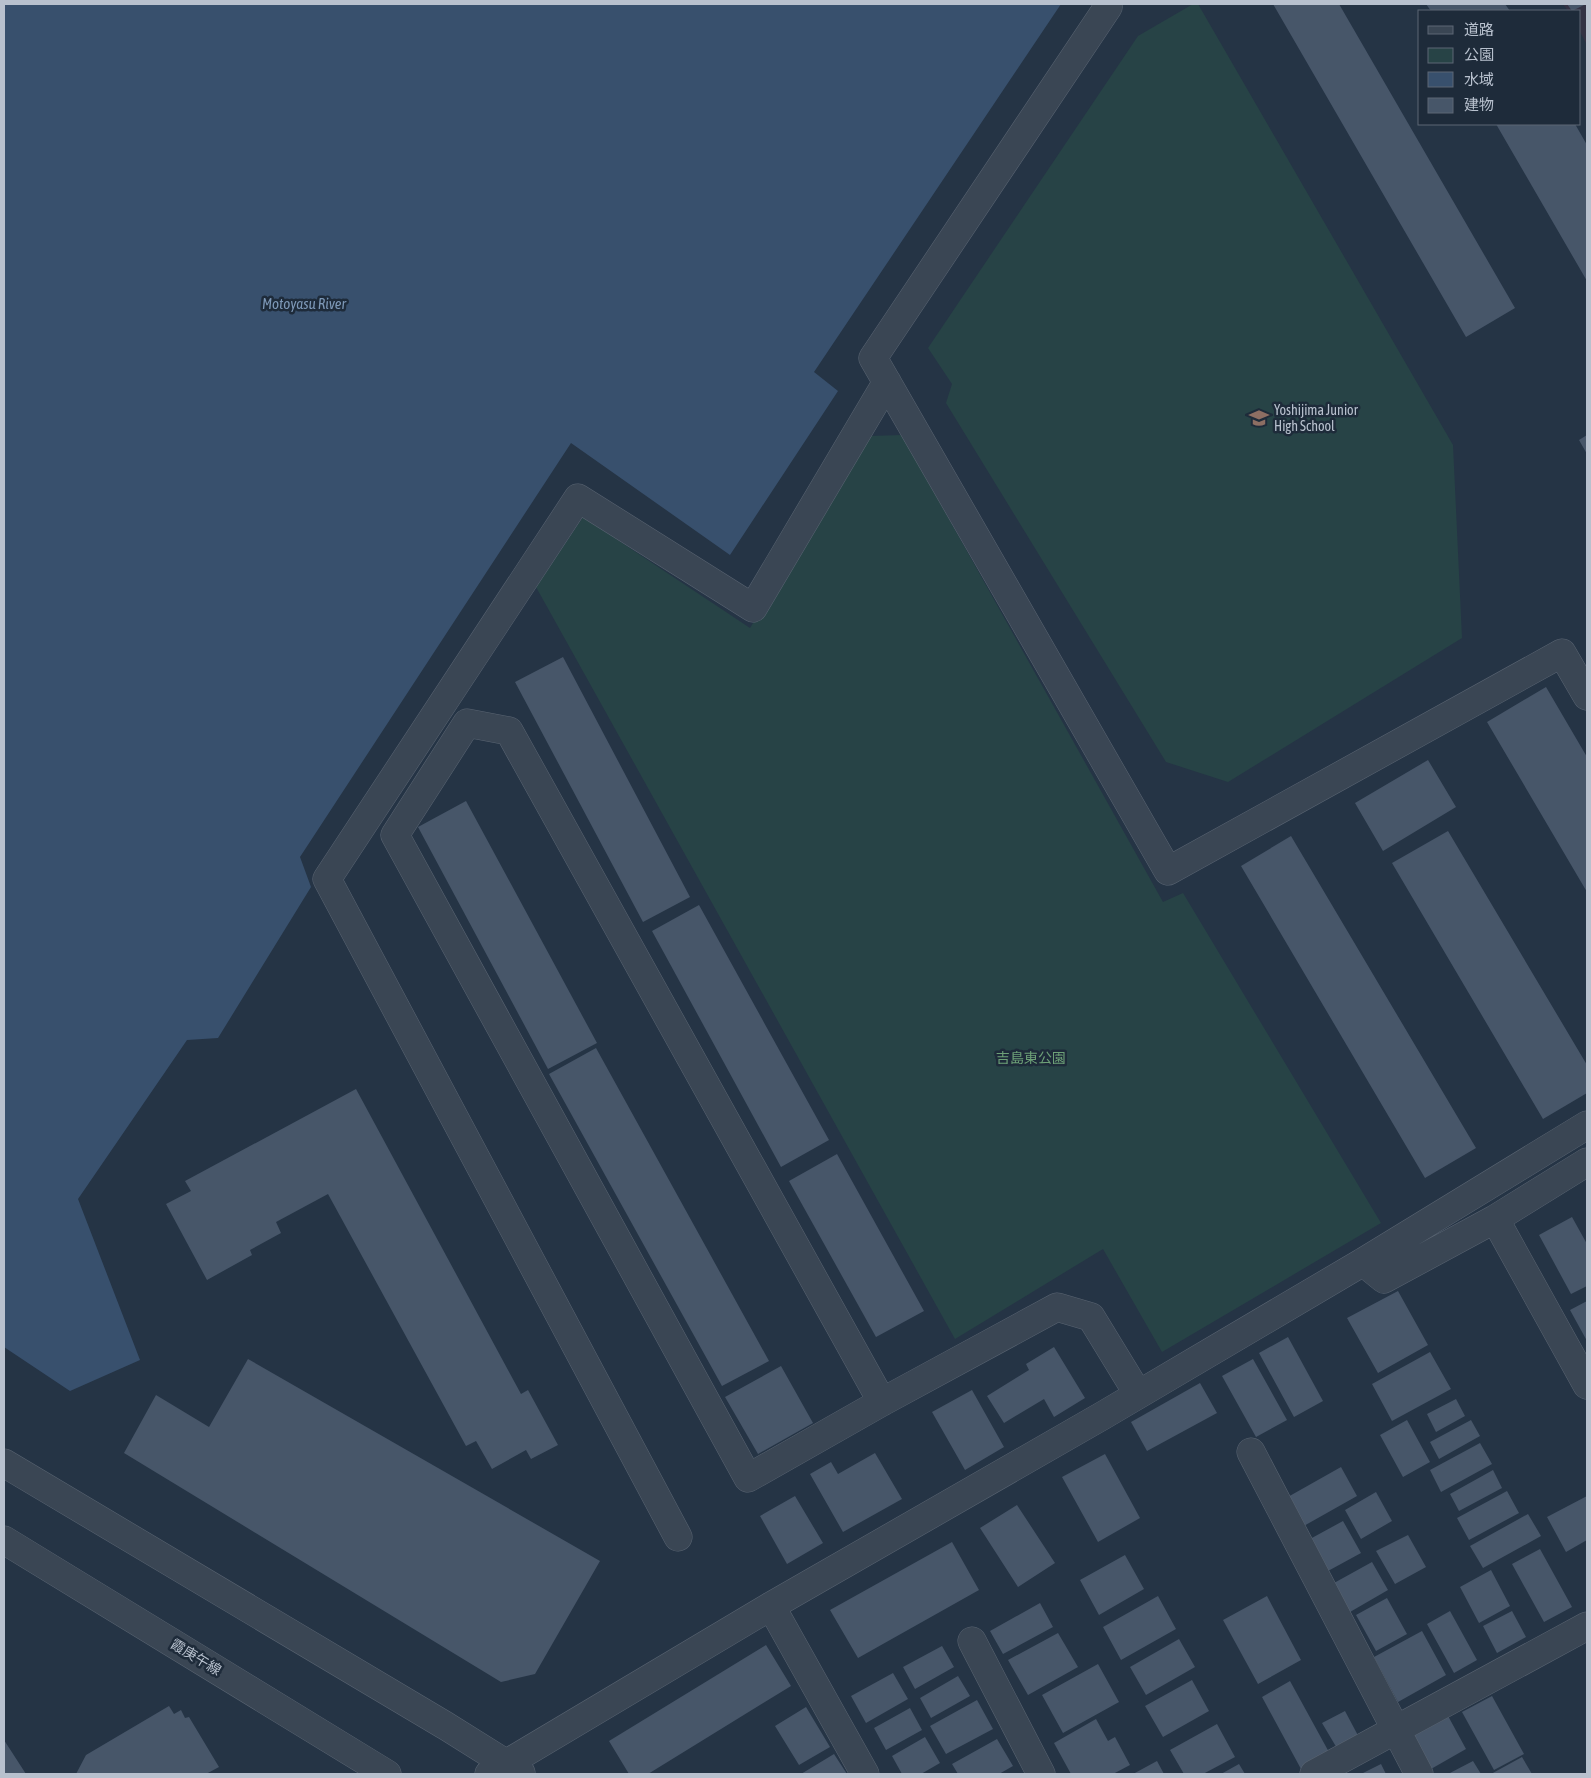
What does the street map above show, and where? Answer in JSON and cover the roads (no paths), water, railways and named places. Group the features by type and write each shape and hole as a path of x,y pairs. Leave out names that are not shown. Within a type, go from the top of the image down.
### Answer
{"street":[{"path":"1106,4 1108,7 873,358 1168,870 1562,653 1587,696"},
{"path":"678,1537 327,879 578,498 753,608 887,382"},
{"path":"882,1402 509,731 467,723 395,835 748,1478 882,1402 1057,1307 1091,1317 1138,1394"},
{"path":"4,1463 437,1721 507,1771 771,1606 1363,1262 1587,1125"},
{"path":"1363,1262 1384,1280 1495,1219 1587,1162"},
{"path":"1495,1219 1587,1385"},
{"path":"1251,1452 1420,1774"},
{"name":"霞庚午線","path":"4,1540 387,1774"},
{"path":"771,1606 865,1774"},
{"path":"1314,1774 1587,1626"},
{"path":"972,1641 1038,1773"}],"water":[{"name":"Motoyasu River","path":"4,4 1061,4 814,372 838,391 730,555 571,443 300,857 311,887 218,1038 187,1040 78,1199 140,1360 70,1391 4,1347"}],"place":[{"name":"Yoshijima Junior High School","path":"1259,418"}],"park label":[{"name":"吉島東公園","path":"1031,1058"}]}
